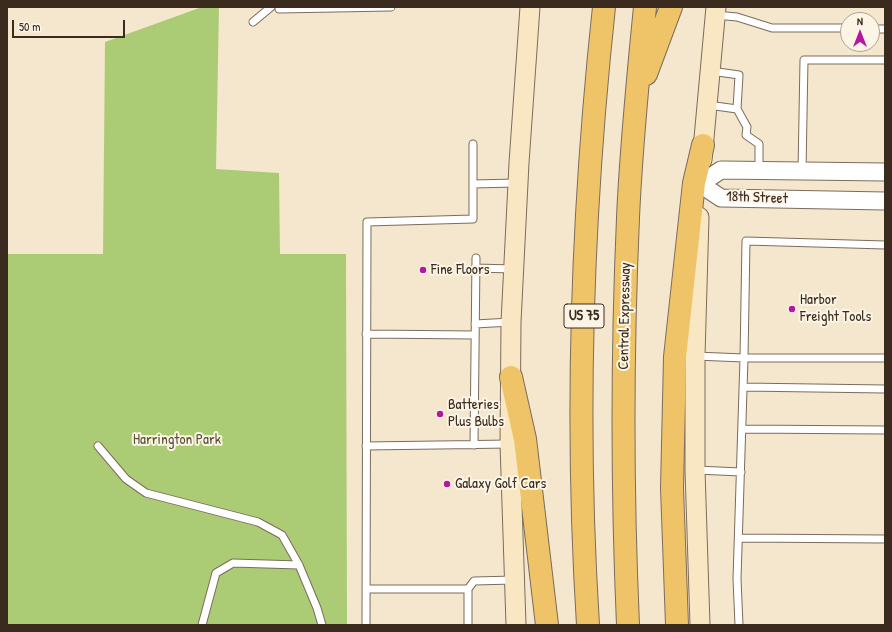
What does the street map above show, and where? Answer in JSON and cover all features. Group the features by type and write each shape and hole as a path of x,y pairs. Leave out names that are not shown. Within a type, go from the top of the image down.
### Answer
{"highway":[{"name":"Central Expressway","path":"628,625 623,488 623,406 628,216 645,7"},
{"path":"636,104 672,7"},
{"name":"US 75","path":"588,625 582,460 583,342 590,177 603,9"},
{"path":"677,625 672,488 675,357 694,183 703,145"},
{"path":"511,377 525,439 547,625"}],"main road":[{"path":"516,625 510,444 511,322 518,183 530,7"},
{"path":"700,625 695,470 695,356 700,184 709,71 716,11"}],"street":[{"name":"18th Street","path":"885,172 721,170 700,184 721,198 885,201"}],"lane":[{"path":"253,22 271,7"},
{"path":"279,9 391,7"},
{"path":"716,11 772,28 840,28"},
{"path":"802,172 804,60 885,60"},
{"path":"709,71 739,75 737,109 747,127 746,135 759,144 759,171"},
{"path":"707,105 737,109"},
{"path":"366,625 367,222 473,219 473,144"},
{"path":"473,184 518,183"},
{"path":"739,625 737,580 746,241 885,245"},
{"path":"474,445 476,258"},
{"path":"475,268 513,268"},
{"path":"475,324 511,322"},
{"path":"366,334 475,335"},
{"path":"695,356 744,358 885,358"},
{"path":"743,387 885,390"},
{"path":"742,430 885,430"},
{"path":"366,446 510,444"},
{"path":"98,446 126,479 146,493 258,522 282,535 299,565 318,608 322,625"},
{"path":"695,470 741,472"},
{"path":"739,538 885,539"},
{"path":"202,625 216,573 233,563 299,565"},
{"path":"468,625 468,589 474,581 515,580"},
{"path":"366,589 468,589"}],"green space":[{"name":"Harrington Park","path":"202,7 219,7 216,169 279,173 280,254 346,254 347,625 7,625 7,254 103,254 105,42"}],"place":[{"name":"Fine Floors","path":"423,270"},
{"name":"Harbor Freight Tools","path":"792,309"},
{"name":"Batteries Plus Bulbs","path":"440,414"},
{"name":"Galaxy Golf Cars","path":"447,484"}]}
